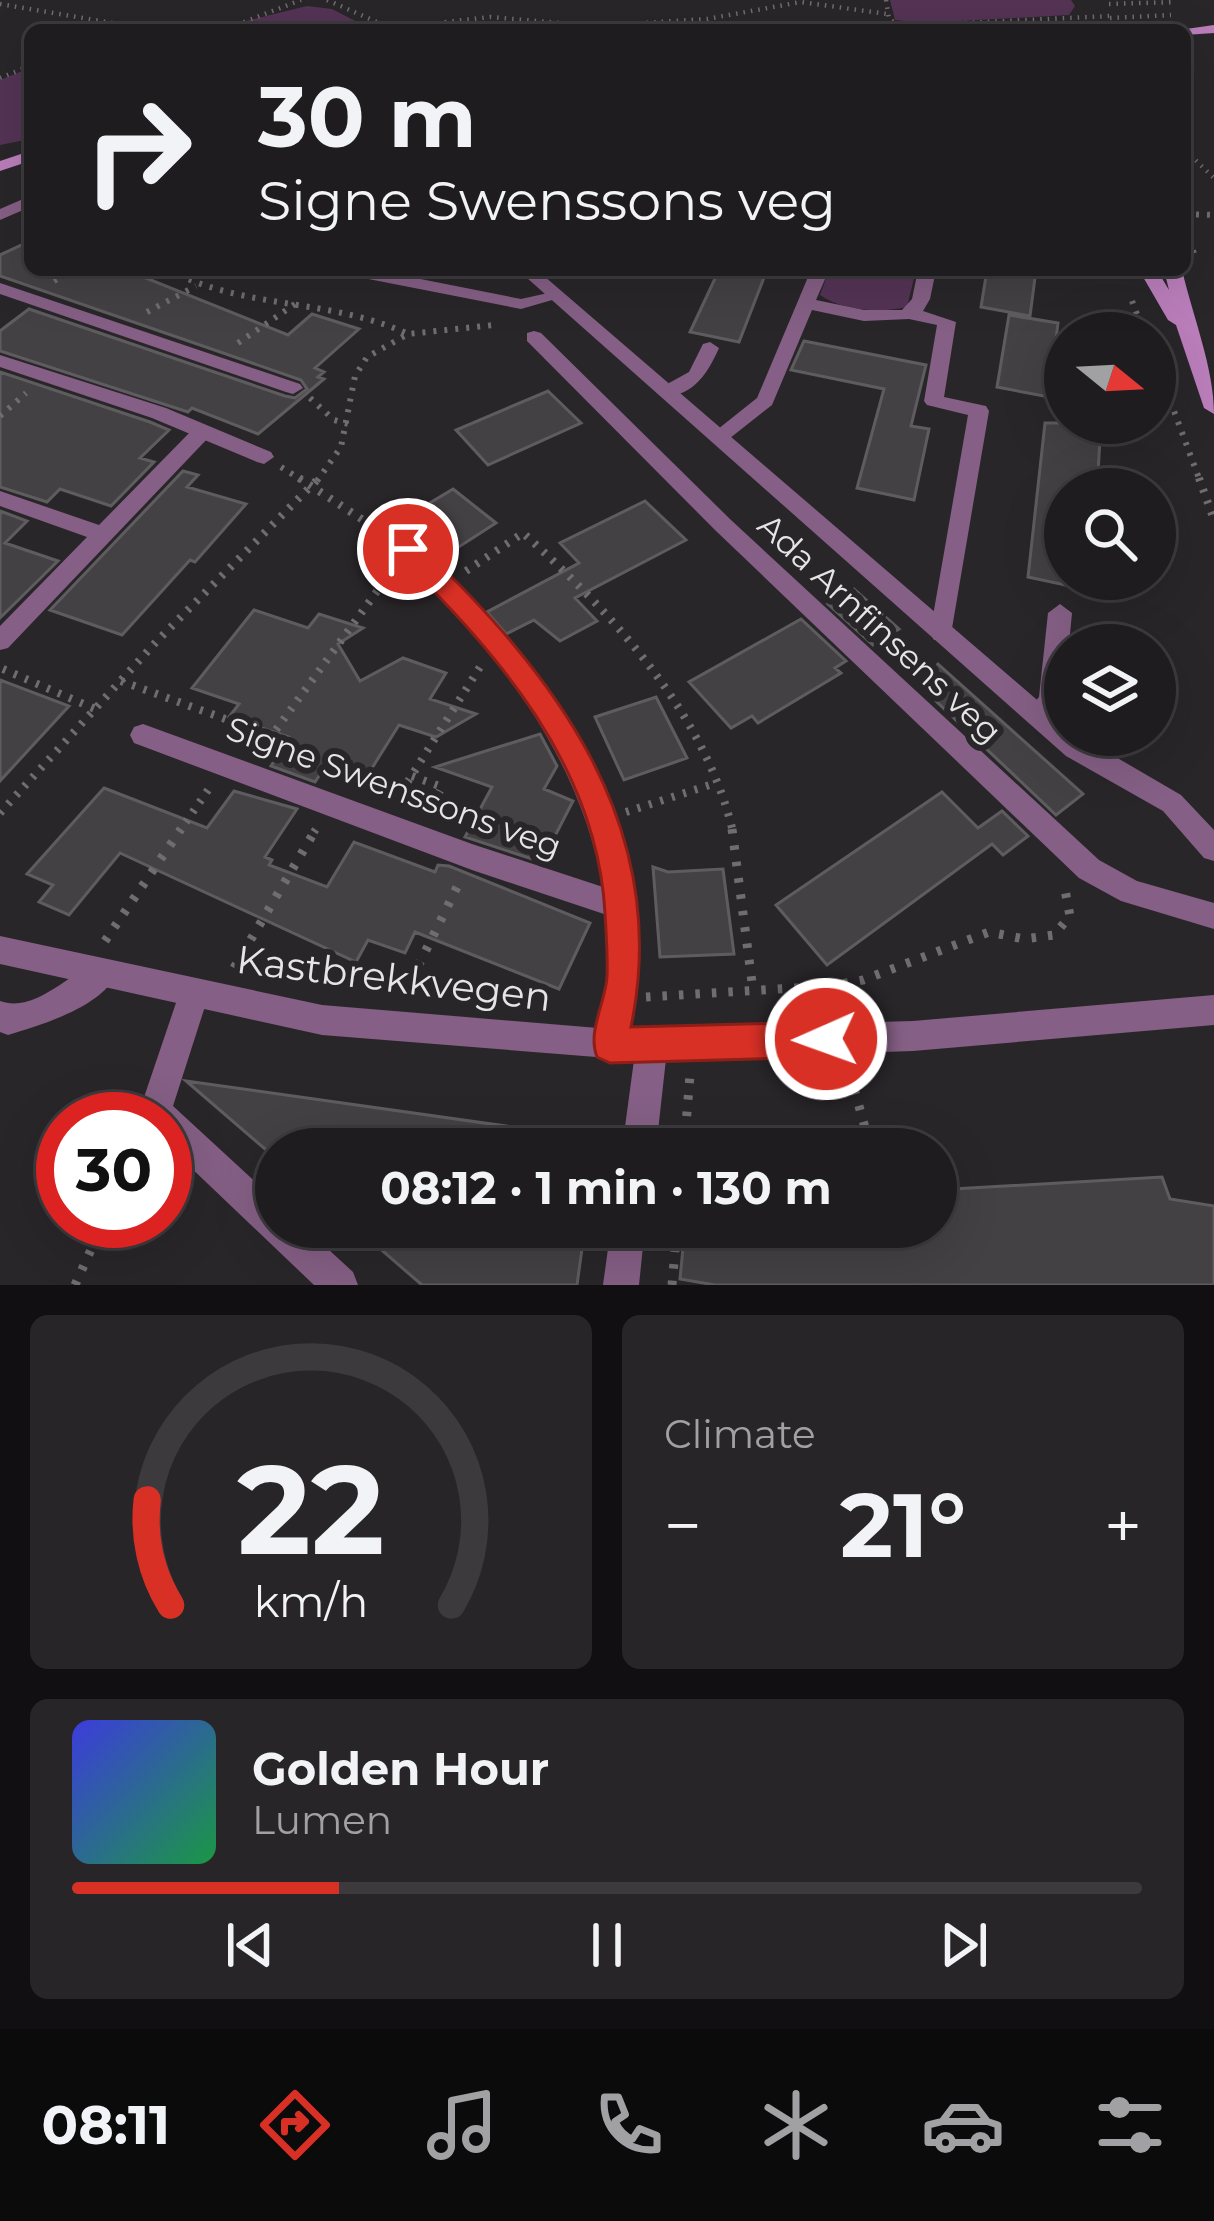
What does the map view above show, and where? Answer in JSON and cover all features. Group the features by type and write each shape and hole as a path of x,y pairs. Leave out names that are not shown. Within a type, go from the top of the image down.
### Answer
{"main road":[{"path":"1151,276 1187,338 1214,408"},
{"path":"1174,276 1187,338"}],"street":[{"path":"379,276 521,304 557,296"},
{"name":"Ada Arnfinsens veg","path":"534,276 1075,748 1172,803 1214,849"},
{"path":"718,437 766,401 817,276"},
{"path":"806,303 886,320 910,314 920,305 926,276"},
{"path":"0,288 293,388"},
{"name":"Ada Arnfinsens veg","path":"910,314 947,322 934,400 979,411 942,633"},
{"name":"Ada Arnfinsens veg","path":"534,337 723,525 1089,869 1131,892 1214,916"},
{"path":"667,392 697,376 710,348"},
{"path":"0,361 264,457"},
{"path":"0,641 202,432"},
{"path":"0,498 100,533"},
{"name":"Signe Swenssons veg","path":"408,549 497,640 559,722 603,819 621,906 624,980 610,1045"},
{"path":"1037,715 1051,701 1060,613"},
{"name":"Signe Swenssons veg","path":"143,735 472,857 621,906"},
{"name":"Kastbrekkvegen","path":"0,950 322,1020 610,1045 913,1036 1214,1010"},
{"path":"0,1016 8,1020 52,1007 94,971"},
{"path":"164,1092 205,997"},
{"path":"642,1128 652,1044"},
{"path":"192,1146 255,1205"},
{"path":"301,1248 340,1285"},
{"path":"621,1285 625,1248"}],"path":[{"path":"239,24 302,0"},
{"path":"327,0 374,24"},
{"path":"490,17 491,0"},
{"path":"886,0 886,14 894,24"},
{"path":"627,24 706,19 801,1 886,14"},
{"path":"1114,24 1108,2 1176,2"},
{"path":"0,4 114,24"},
{"path":"958,24 1185,14"},
{"path":"445,24 490,17 572,24"},
{"path":"1191,156 1214,178"},
{"path":"181,276 210,291 337,308 388,322 408,334"},
{"path":"0,813 120,681 313,487 341,447 355,376 367,357 408,334 447,326 500,325"},
{"path":"293,388 316,401 334,420 348,424"},
{"path":"1176,417 1214,520"},
{"path":"94,971 236,768 272,736 408,549 264,457"},
{"path":"445,584 524,533 648,663 716,783 728,814 753,990"},
{"path":"382,823 497,640"},
{"path":"0,668 95,709"},
{"path":"120,681 272,736"},
{"path":"412,776 442,787"},
{"path":"603,819 716,783"},
{"path":"205,997 331,805"},
{"path":"620,997 863,980 989,932 1024,940 1054,934 1070,916 1063,884 1048,862 1052,834"},
{"path":"388,1027 472,857"},
{"path":"850,1074 865,1128"},
{"path":"686,1128 690,1075"},
{"path":"75,1285 92,1248"},
{"path":"672,1285 675,1248"}],"shaded area":[{"path":"890,0 1071,0 1075,6 1069,15 923,23 895,20"},
{"path":"307,6 332,9 361,24 234,24"},
{"path":"24,70 24,140 0,145 0,80"},
{"path":"827,276 915,276 907,307 850,307 820,295"}],"building":[{"path":"24,244 24,276 141,276 288,335 312,314 359,329 315,368 324,372 318,377 324,379 258,434 192,408 188,412 0,351 0,331 29,309 285,396 295,398 307,389 301,380 0,276 0,255"},
{"path":"716,276 765,276 739,342 690,332"},
{"path":"986,276 1035,276 1030,316 981,307"},
{"path":"1009,315 1044,321 1044,396 997,387"},
{"path":"804,341 926,365 911,426 929,429 914,500 857,488 884,389 791,370"},
{"path":"0,372 169,430 140,458 154,462 111,506 60,489 47,502 0,487"},
{"path":"548,391 581,423 488,465 456,430"},
{"path":"1044,432 1044,444 1100,444 1098,468 1044,468 1044,580 1028,577"},
{"path":"183,471 198,475 187,487 246,504 195,562 190,560 122,635 50,610"},
{"path":"453,489 496,523 451,552 408,516"},
{"path":"645,501 686,540 575,598 597,621 560,641 534,620 506,634 487,612 579,563 560,543"},
{"path":"0,511 27,521 5,543 58,561 0,618"},
{"path":"854,589 899,629 873,645 828,604"},
{"path":"254,610 308,628 319,614 363,628 338,644 360,681 403,658 446,673 430,699 476,714 436,737 399,725 362,784 323,770 315,782 271,766 289,737 229,717 239,704 192,688"},
{"path":"801,619 846,661 835,668 841,673 758,723 752,716 731,728 689,682"},
{"path":"938,664 1083,794 1056,815 919,685"},
{"path":"0,680 69,706 0,781"},
{"path":"656,697 687,758 624,780 595,717"},
{"path":"540,734 557,766 544,789 573,801 554,838 544,835 532,859 465,837 492,787 435,767"},
{"path":"104,788 207,828 234,791 297,809 265,857 272,860 269,865 327,887 354,842 435,872 438,865 449,866 590,923 559,989 415,932 405,953 368,940 356,962 120,853 69,915 39,902 53,885 27,874"},
{"path":"942,792 978,828 1002,811 1028,836 1003,855 992,844 827,965 776,905"},
{"path":"653,867 668,872 723,869 734,954 660,957"},
{"path":"186,1081 520,1128 255,1128 255,1140"},
{"path":"1162,1177 1170,1199 1214,1206 1214,1285 715,1285 680,1279 683,1248 957,1248 957,1189"},
{"path":"379,1248 582,1248 577,1285 422,1285"}],"route":[{"path":"408,549 481,620 559,722 601,812 621,906 624,980 610,1045 826,1039"}]}
